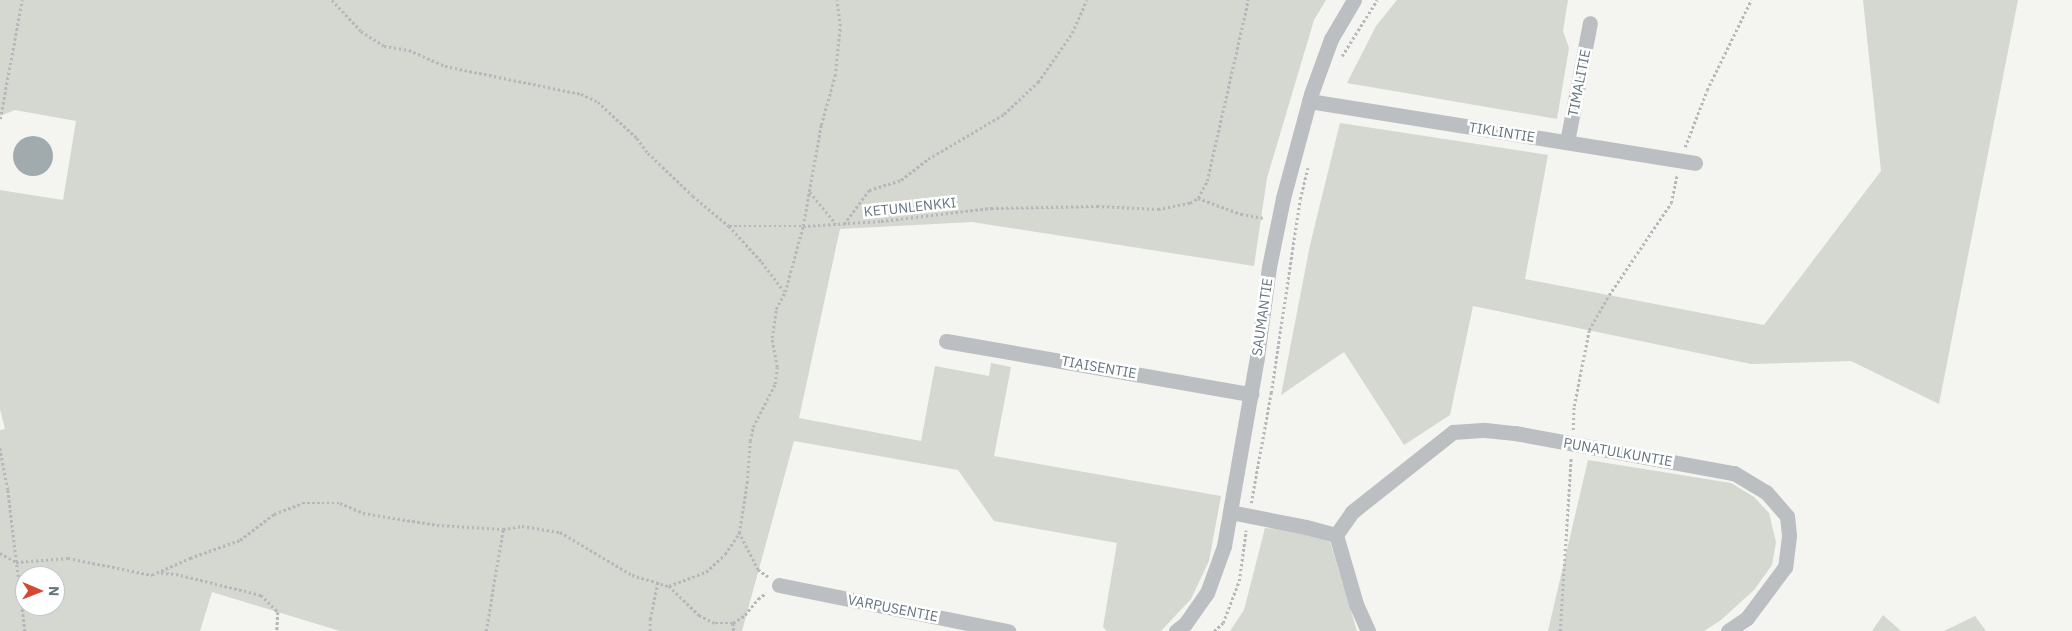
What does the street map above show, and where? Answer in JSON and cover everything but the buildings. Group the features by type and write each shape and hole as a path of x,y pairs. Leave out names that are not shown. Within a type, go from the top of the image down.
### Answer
{"street":[{"name":"SAUMANTIE","path":"1176,631 1185,624 1207,592 1224,546 1251,394 1278,222 1309,101 1331,39 1354,0"},
{"name":"TIMALITIE","path":"1567,142 1590,23"},
{"name":"TIKLINTIE","path":"1309,101 1688,162"},
{"name":"TIAISENTIE","path":"946,341 1251,394"},
{"name":"PUNATULKUNTIE","path":"1336,536 1352,512 1453,432 1485,430 1734,473 1766,492 1787,516 1789,536 1785,567 1747,618 1728,631"},
{"path":"1230,512 1306,526 1336,536 1356,604 1368,631"},
{"name":"VARPUSENTIE","path":"779,585 1008,631"}],"path":[{"path":"0,119 22,0"},
{"path":"332,0 361,31 384,46 409,50 445,66 517,83 582,94 598,102 637,138 648,153 693,196 729,226 762,262 784,292"},
{"path":"669,586 706,572 725,554 739,533 753,427 775,384 777,367 772,338 776,309 784,292 803,226 821,124 835,76 840,26 837,0"},
{"path":"844,224 869,190 901,180 928,159 1004,114 1038,82 1072,33 1087,0"},
{"path":"1248,0 1207,181 1198,198 1241,214 1278,222"},
{"path":"1339,63 1377,0"},
{"path":"1560,631 1574,406 1589,330 1608,296 1670,203 1688,162 1707,90 1751,0"},
{"path":"1271,393 1300,199 1310,161"},
{"path":"810,192 836,224"},
{"name":"KETUNLENKKI","path":"729,226 844,224 992,208 1097,206 1158,209 1190,203 1198,198"},
{"path":"0,448 8,490 25,631"},
{"path":"0,553 16,562 68,558 152,576 190,558 240,540 274,514 302,503 340,503 362,514 437,525 503,529 522,526 560,532 632,575 669,586 699,615 715,623 733,623 745,615 758,599 779,585 758,570 739,533"},
{"path":"486,631 503,529"},
{"path":"159,573 176,574 261,595 278,612 277,631"},
{"path":"650,631 650,619 658,582"},
{"path":"733,623 734,631"}],"shaded area":[{"path":"0,0 1326,0 1314,20 1267,178 1254,266 972,222 840,229 799,418 921,441 935,366 989,376 991,363 1011,367 994,456 1221,496 1209,561 1191,599 1161,631 1107,631 1103,627 1117,543 994,521 958,470 794,441 742,631 340,631 212,592 200,631 0,631 0,430 5,429 0,409 0,190 63,200 76,121 15,110 0,116"},
{"path":"1397,0 1568,0 1563,31 1569,48 1557,119 1347,83 1376,26"},
{"path":"1863,0 2018,0 1939,404 1851,361 1751,364 1473,306 1450,415 1404,445 1344,352 1281,395 1310,245 1340,123 1548,155 1525,279 1764,325 1881,171"},
{"path":"1588,460 1731,483 1754,497 1769,513 1776,542 1772,565 1754,590 1721,620 1704,631 1548,631"},
{"path":"1265,528 1298,531 1330,542 1357,631 1230,631 1244,610"},
{"path":"1883,615 1901,631 1872,631"},
{"path":"1975,616 1986,631 1944,631"}]}
